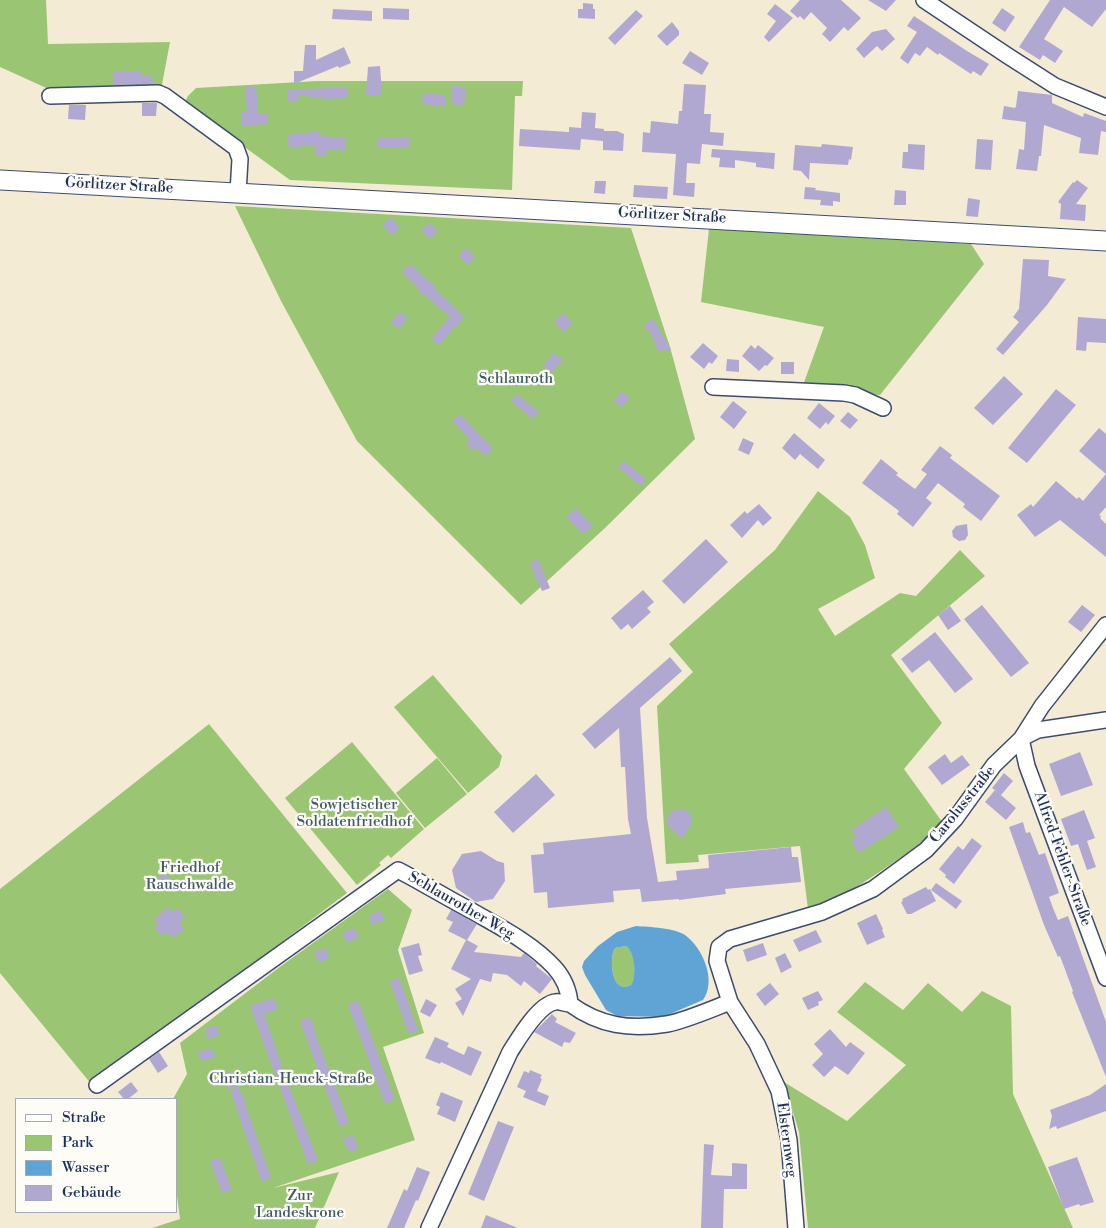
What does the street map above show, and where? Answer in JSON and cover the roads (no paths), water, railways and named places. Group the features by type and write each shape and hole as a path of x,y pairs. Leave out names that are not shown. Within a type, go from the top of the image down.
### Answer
{"street":[{"path":"924,0 1055,86 1106,107"},
{"path":"50,96 158,93 165,96 236,148 240,159 238,193"},
{"name":"Görlitzer Straße","path":"0,180 1106,241"},
{"path":"713,387 844,393 856,395 883,408"},
{"name":"Carolusstraße","path":"719,947 730,939 822,912 873,889 900,871 926,850 955,819 994,765 1021,738 1042,706 1106,625"},
{"path":"1021,738 1038,730 1106,720"},
{"name":"Alfred-Fehler-Straße","path":"1021,738 1027,766 1106,978"},
{"name":"Schlaurother Weg","path":"97,1085 398,870 495,924 542,955 565,981 569,992 570,1004"},
{"name":"Elsternweg","path":"719,947 717,961 730,1002 757,1044 779,1091 789,1140 796,1228"},
{"path":"429,1228 510,1052 527,1026 547,1004 556,1002 570,1004 582,1013 610,1025 634,1026 668,1024 730,1002"}],"water":[{"path":"636,926 669,929 685,935 697,948 706,965 709,984 703,1000 663,1017 617,1016 606,1010 582,967 584,961 598,946 617,932","holes":["626,946 629,949 634,964 634,976 631,985 624,987 619,985 614,978 612,956 615,948"]}],"park label":[{"name":"Schlauroth","path":"516,379"},
{"name":"Sowjetischer Soldatenfriedhof","path":"354,814"},
{"name":"Friedhof Rauschwalde","path":"190,876"},
{"name":"Christian-Heuck-Straße","path":"291,1079"},
{"name":"Zur Landeskrone","path":"300,1204"}]}
